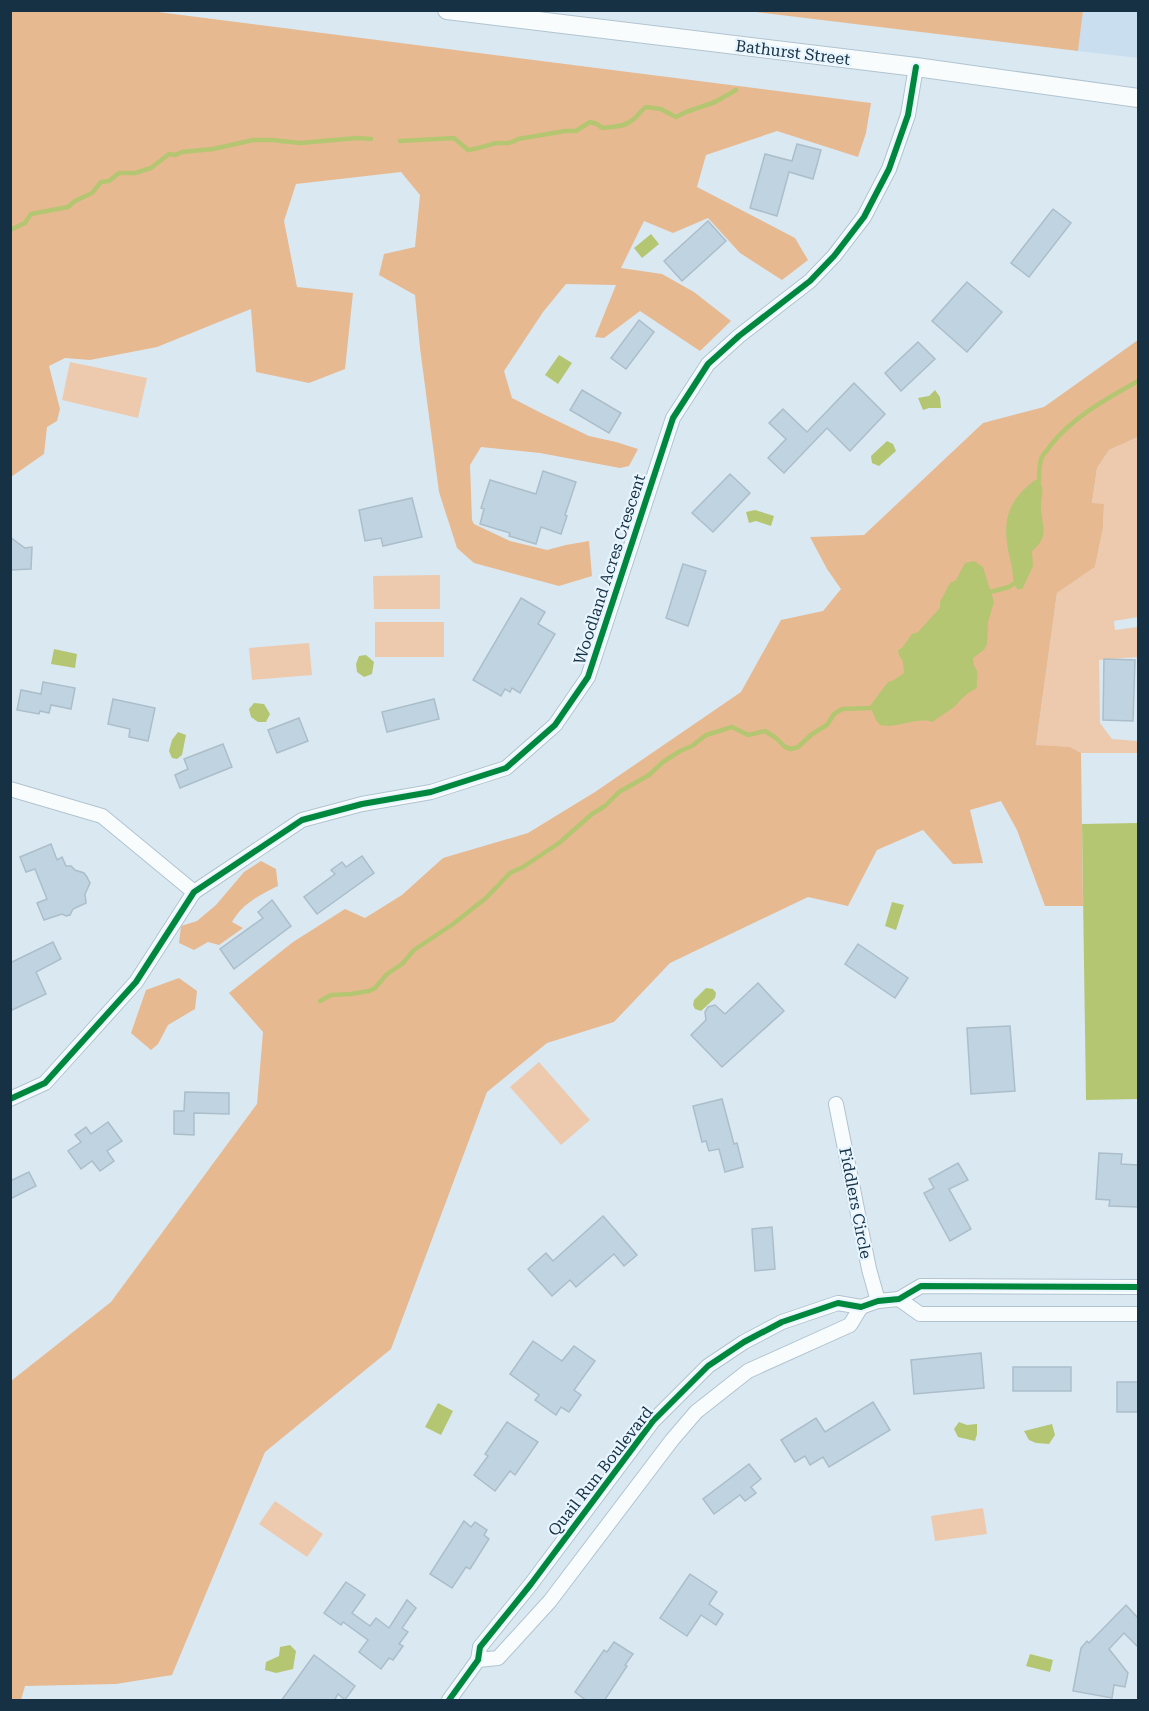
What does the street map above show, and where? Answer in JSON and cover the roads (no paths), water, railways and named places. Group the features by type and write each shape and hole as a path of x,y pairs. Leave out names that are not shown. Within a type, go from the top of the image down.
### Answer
{"main road":[{"name":"Bathurst Street","path":"447,10 916,67 1138,98"}],"street":[{"name":"Woodland Acres Crescent","path":"10,1099 45,1083 136,982 194,892 302,820 362,804 431,792 506,768 555,725 588,677 673,418 708,364 739,336 810,281 834,256 864,217 889,169 908,115 916,67"},
{"path":"10,789 102,816 194,892"},
{"name":"Fiddlers Circle","path":"836,1104 869,1269 878,1301"},
{"name":"Quail Run Boulevard","path":"449,1701 478,1660 480,1647 531,1584 653,1421 708,1366 744,1342 783,1322 838,1303 861,1307 878,1301 899,1299 921,1286 1138,1287"},
{"path":"1071,1287 1072,1313"},
{"path":"899,1299 920,1314 1138,1314"},
{"name":"Quail Run Boulevard","path":"478,1660 498,1658 550,1601 672,1440 696,1412 748,1371 850,1324 861,1307"},
{"name":"Quail Run Boulevard","path":"653,1421 672,1440"},
{"path":"531,1584 550,1601"}],"waterway":[{"path":"400,141 454,138 471,150 493,144 510,143 518,139 576,131 590,122 602,128 621,126 633,120 646,107 661,109 676,117 715,102 736,90"},
{"path":"10,230 25,223 31,214 68,207 92,193 101,182 109,181 119,173 135,173 151,168 169,154 213,149 253,140 300,143 371,139"},
{"path":"1039,480 1042,457 1059,435 1091,409 1138,381"},
{"path":"990,592 1013,584"},
{"path":"320,1001 331,995 351,994 375,988 414,950 486,898 510,873 559,843 619,792 649,775 663,762 692,746 706,735 732,727 748,735 765,731 791,749 798,747 812,734 827,725 834,714 842,709 870,708"}]}
